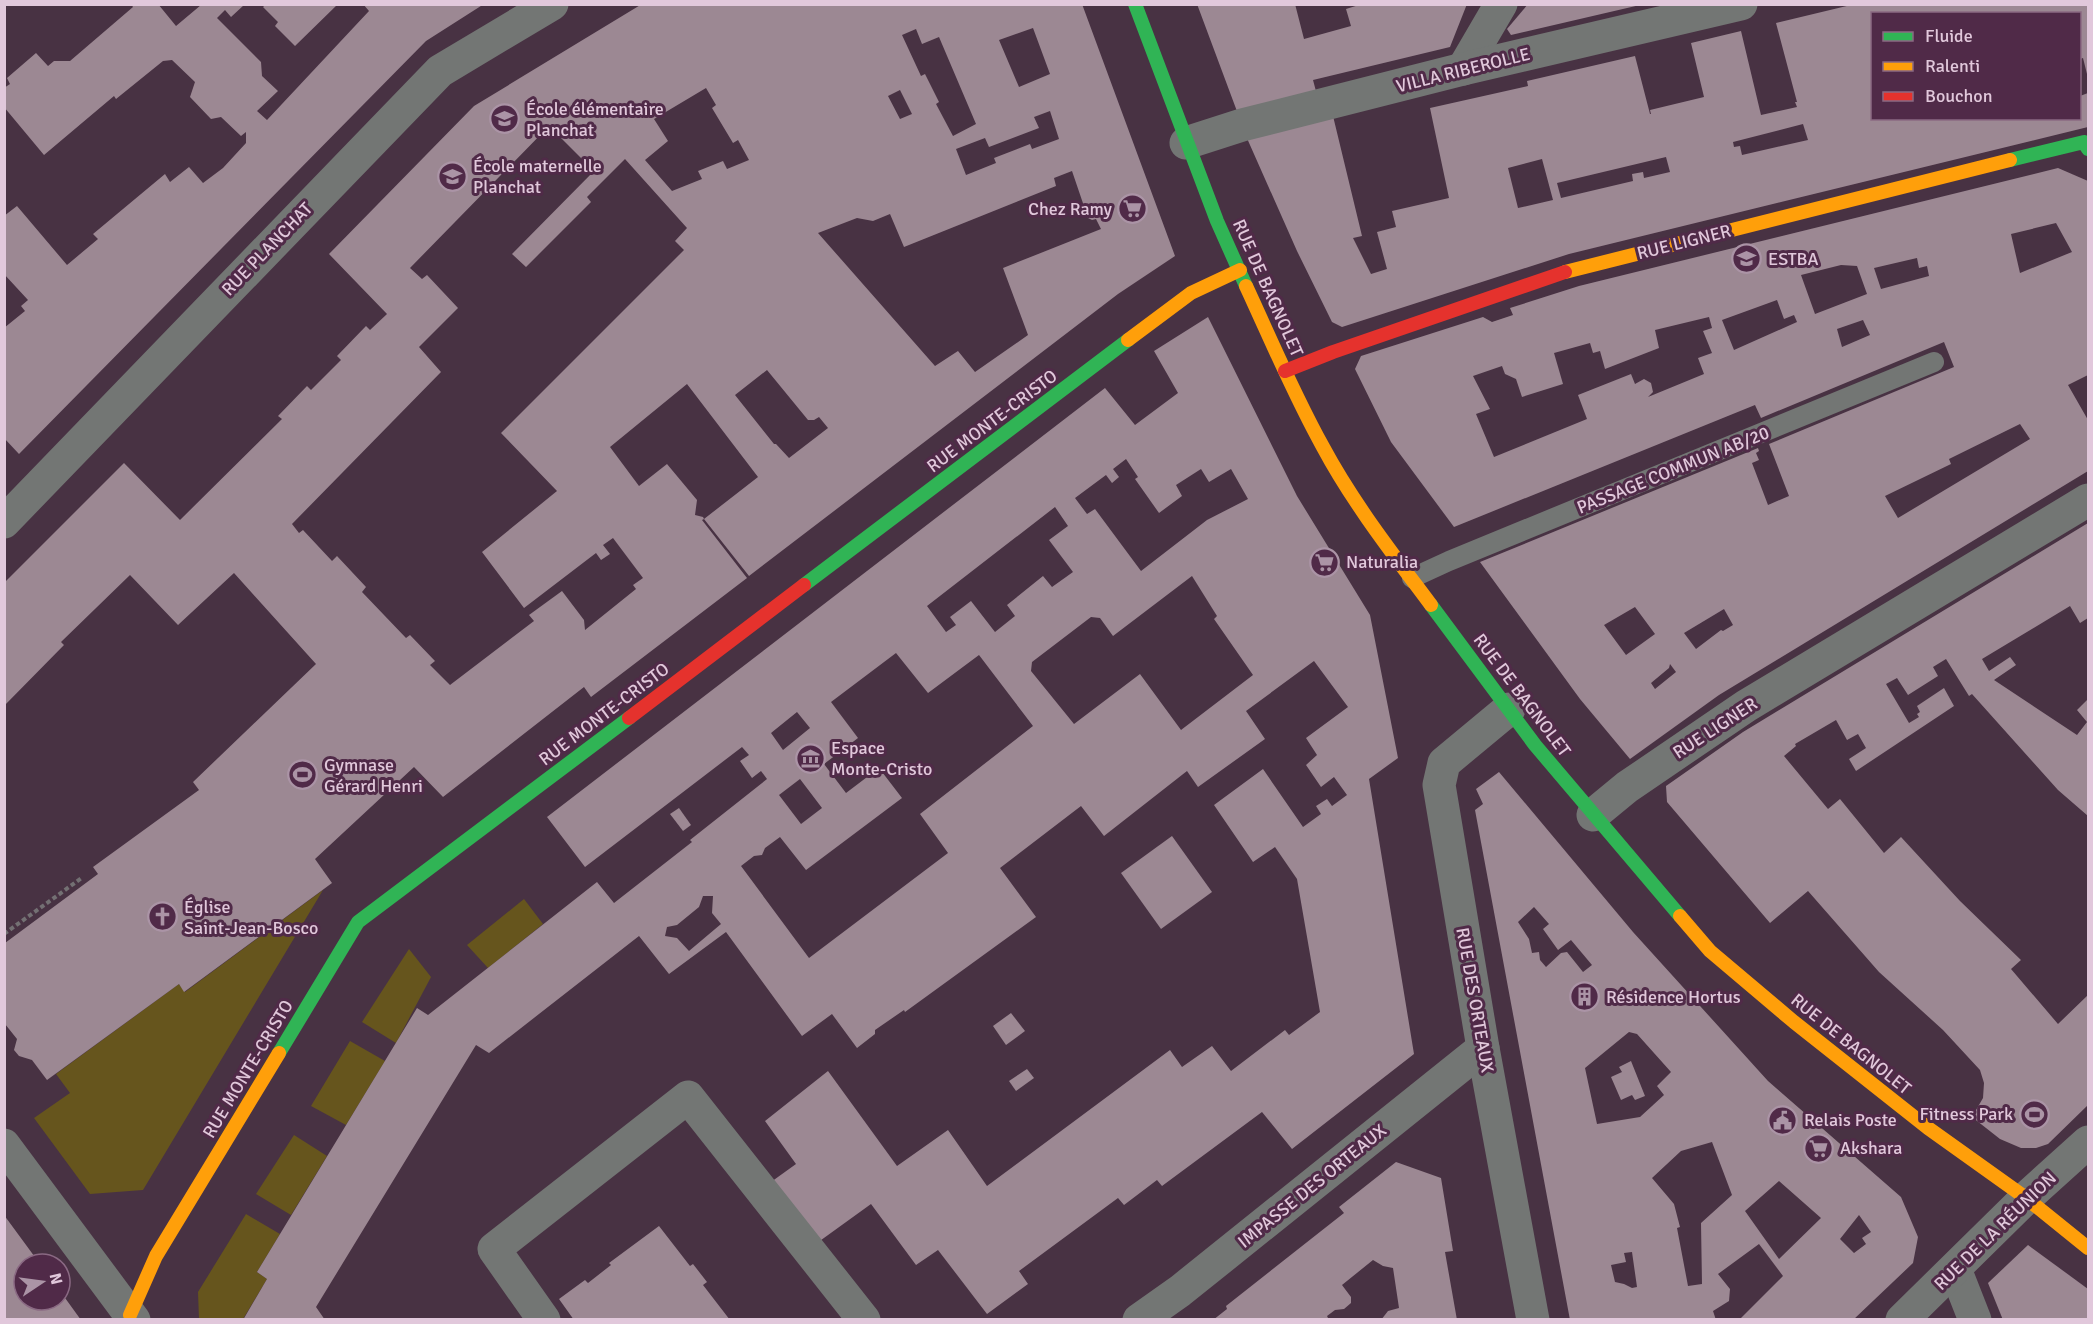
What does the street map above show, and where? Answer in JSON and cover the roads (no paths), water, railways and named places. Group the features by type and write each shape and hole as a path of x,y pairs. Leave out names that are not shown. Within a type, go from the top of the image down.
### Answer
{"street":[{"name":"RUE PLANCHAT","path":"4,522 440,70 552,4"},
{"name":"RUE DE BAGNOLET","path":"1135,4 1186,143 1239,270 1323,448 1361,510 1535,745 1710,951 1794,1022 1928,1128 2026,1198 2088,1248"},
{"path":"1463,69 1501,4"},
{"name":"VILLA RIBEROLLE","path":"1186,143 1242,125 1463,69 1741,4"},
{"name":"RUE LIGNER","path":"1285,371 1333,352 1570,270 2084,142 2088,149"},
{"name":"RUE MONTE-CRISTO","path":"130,1318 156,1256 358,922 1191,293 1239,270"},
{"name":"RUE LIGNER","path":"1593,815 1627,787 1746,706 2088,500"},
{"name":"RUE DES ORTEAUX","path":"1509,709 1444,763 1439,785 1483,1048 1533,1320"},
{"name":"IMPASSE DES ORTEAUX","path":"1139,1320 1180,1292 1483,1048"},
{"path":"544,1320 494,1249 688,1097 864,1320"},
{"name":"RUE DE LA RÉUNION","path":"1902,1320 2026,1198 2088,1142"},
{"path":"4,1145 130,1318"},
{"path":"1955,1269 1975,1320"}],"lane":[{"name":"PASSAGE COMMUN AB/20","path":"1412,579 1449,561 1934,362"}],"place":[{"name":"École élémentaire Planchat","path":"505,119"},
{"name":"École maternelle Planchat","path":"452,176"},
{"name":"Chez Ramy","path":"1133,209"},
{"name":"ESTBA","path":"1747,259"},
{"name":"Naturalia","path":"1325,562"},
{"name":"Espace Monte-Cristo","path":"810,758"},
{"name":"Gymnase Gérard Henri","path":"303,775"},
{"name":"Église Saint-Jean-Bosco","path":"163,917"},
{"name":"Résidence Hortus","path":"1585,997"},
{"name":"Fitness Park","path":"2034,1114"},
{"name":"Relais Poste","path":"1783,1120"},
{"name":"Akshara","path":"1819,1148"}]}
